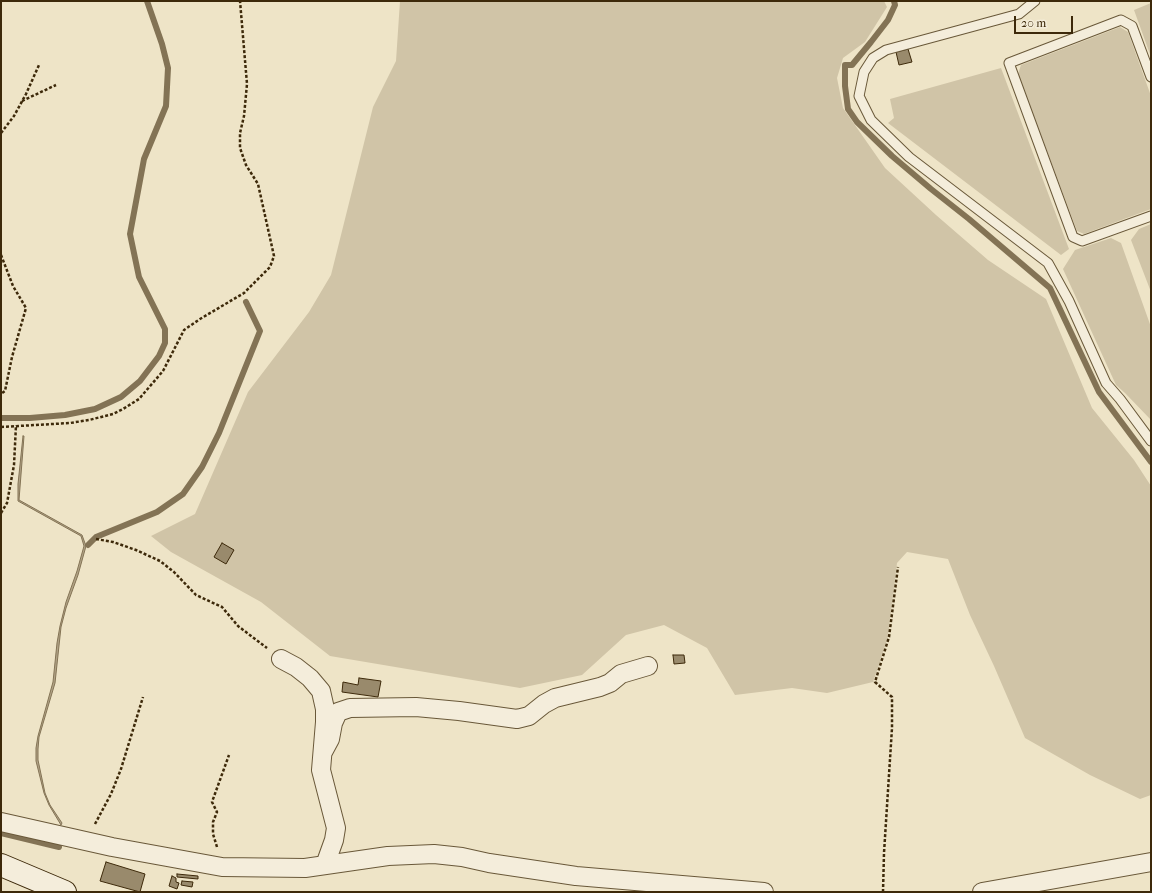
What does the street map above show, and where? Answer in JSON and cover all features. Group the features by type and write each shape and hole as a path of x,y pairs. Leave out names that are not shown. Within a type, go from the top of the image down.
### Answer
{"main road":[{"path":"1,865 65,892"}],"street":[{"path":"280,659 296,667 305,674 321,691 325,709 321,770 336,828 334,840 325,866"},
{"path":"323,752 330,738 333,723 338,712 350,708 416,707 459,710 517,719 528,716 555,698 600,687 610,682 620,674 648,666"},
{"path":"1,822 112,848 215,866 305,868 388,856 434,854 462,857 489,863 576,876 764,892"},
{"path":"982,892 1151,862"}],"lane":[{"path":"1035,1 1019,14 886,50 873,58 864,72 859,96 871,120 909,157 1048,264 1069,301 1106,383 1120,398 1151,441"},
{"path":"1151,77 1132,26 1121,20 1009,63 1073,237 1082,241 1151,216"}],"path":[{"path":"1,427 89,420 113,414 123,409 139,399 163,371 184,330 200,318 244,293 270,267 274,256 258,184 246,165 240,148 240,133 247,84 240,1"},
{"path":"1,133 14,116 38,65"},
{"path":"22,101 56,85"},
{"path":"1,255 13,286 26,308 12,357 5,391 1,394"},
{"path":"1,513 7,503 14,465 16,425"},
{"path":"96,539 113,542 136,550 160,561 174,572 196,595 222,607 238,626 280,659"},
{"path":"883,892 892,728 892,697 875,682 889,637 898,567"},
{"path":"84,841 102,813 111,794 121,769 143,698"},
{"path":"215,866 217,846 213,834 213,822 216,812 212,802 229,755"}],"shaded area":[{"path":"400,1 884,1 887,7 865,42 843,58 837,78 843,108 885,168 988,260 1046,299 1092,408 1134,460 1151,486 1151,795 1140,799 1090,775 1025,738 970,615 948,559 907,552 897,563 888,636 873,682 827,693 792,688 735,695 707,648 664,625 626,635 582,675 520,688 330,656 261,602 171,552 151,536 195,514 248,392 309,312 331,275 373,107 396,61"},
{"path":"1151,3 1151,57 1134,10"},
{"path":"1120,27 1128,32 1151,96 1151,209 1084,234 1077,231 1018,74 1021,65"},
{"path":"1001,68 1069,249 1061,255 888,123 894,118 890,99"},
{"path":"1151,224 1151,292 1131,240 1139,229"},
{"path":"1111,238 1121,243 1151,327 1151,420 1116,385 1063,269 1075,250"},
{"path":"23,436 19,500 82,535 86,546 61,627 55,683 39,737 38,760 45,793 50,805 62,823 61,825 49,805 44,793 36,761 36,748 53,682 60,626 84,546 81,536 18,501 18,484"}],"building":[{"path":"908,49 912,62 899,65 896,52"},
{"path":"222,543 234,550 226,564 214,557"},
{"path":"673,655 684,655 685,663 674,664"},
{"path":"359,678 381,681 378,697 342,692 343,682 358,685"},
{"path":"106,862 145,874 140,892 100,881"},
{"path":"177,874 198,876 198,879 177,877"},
{"path":"172,876 176,878 176,882 179,883 177,889 169,886"},
{"path":"182,881 193,882 192,887 181,885"}],"waterway":[{"path":"1,418 30,418 65,415 95,409 121,397 140,381 159,356 165,343 165,329 139,277 130,234 144,159 166,106 168,68 162,44 147,1"},
{"path":"894,1 895,5 888,20 852,65 845,65 845,86 848,109 857,122 892,156 1050,288 1099,392 1151,462"},
{"path":"88,545 96,537 157,512 183,494 202,467 219,433 260,331 246,302"},
{"path":"1,833 59,847"}]}
